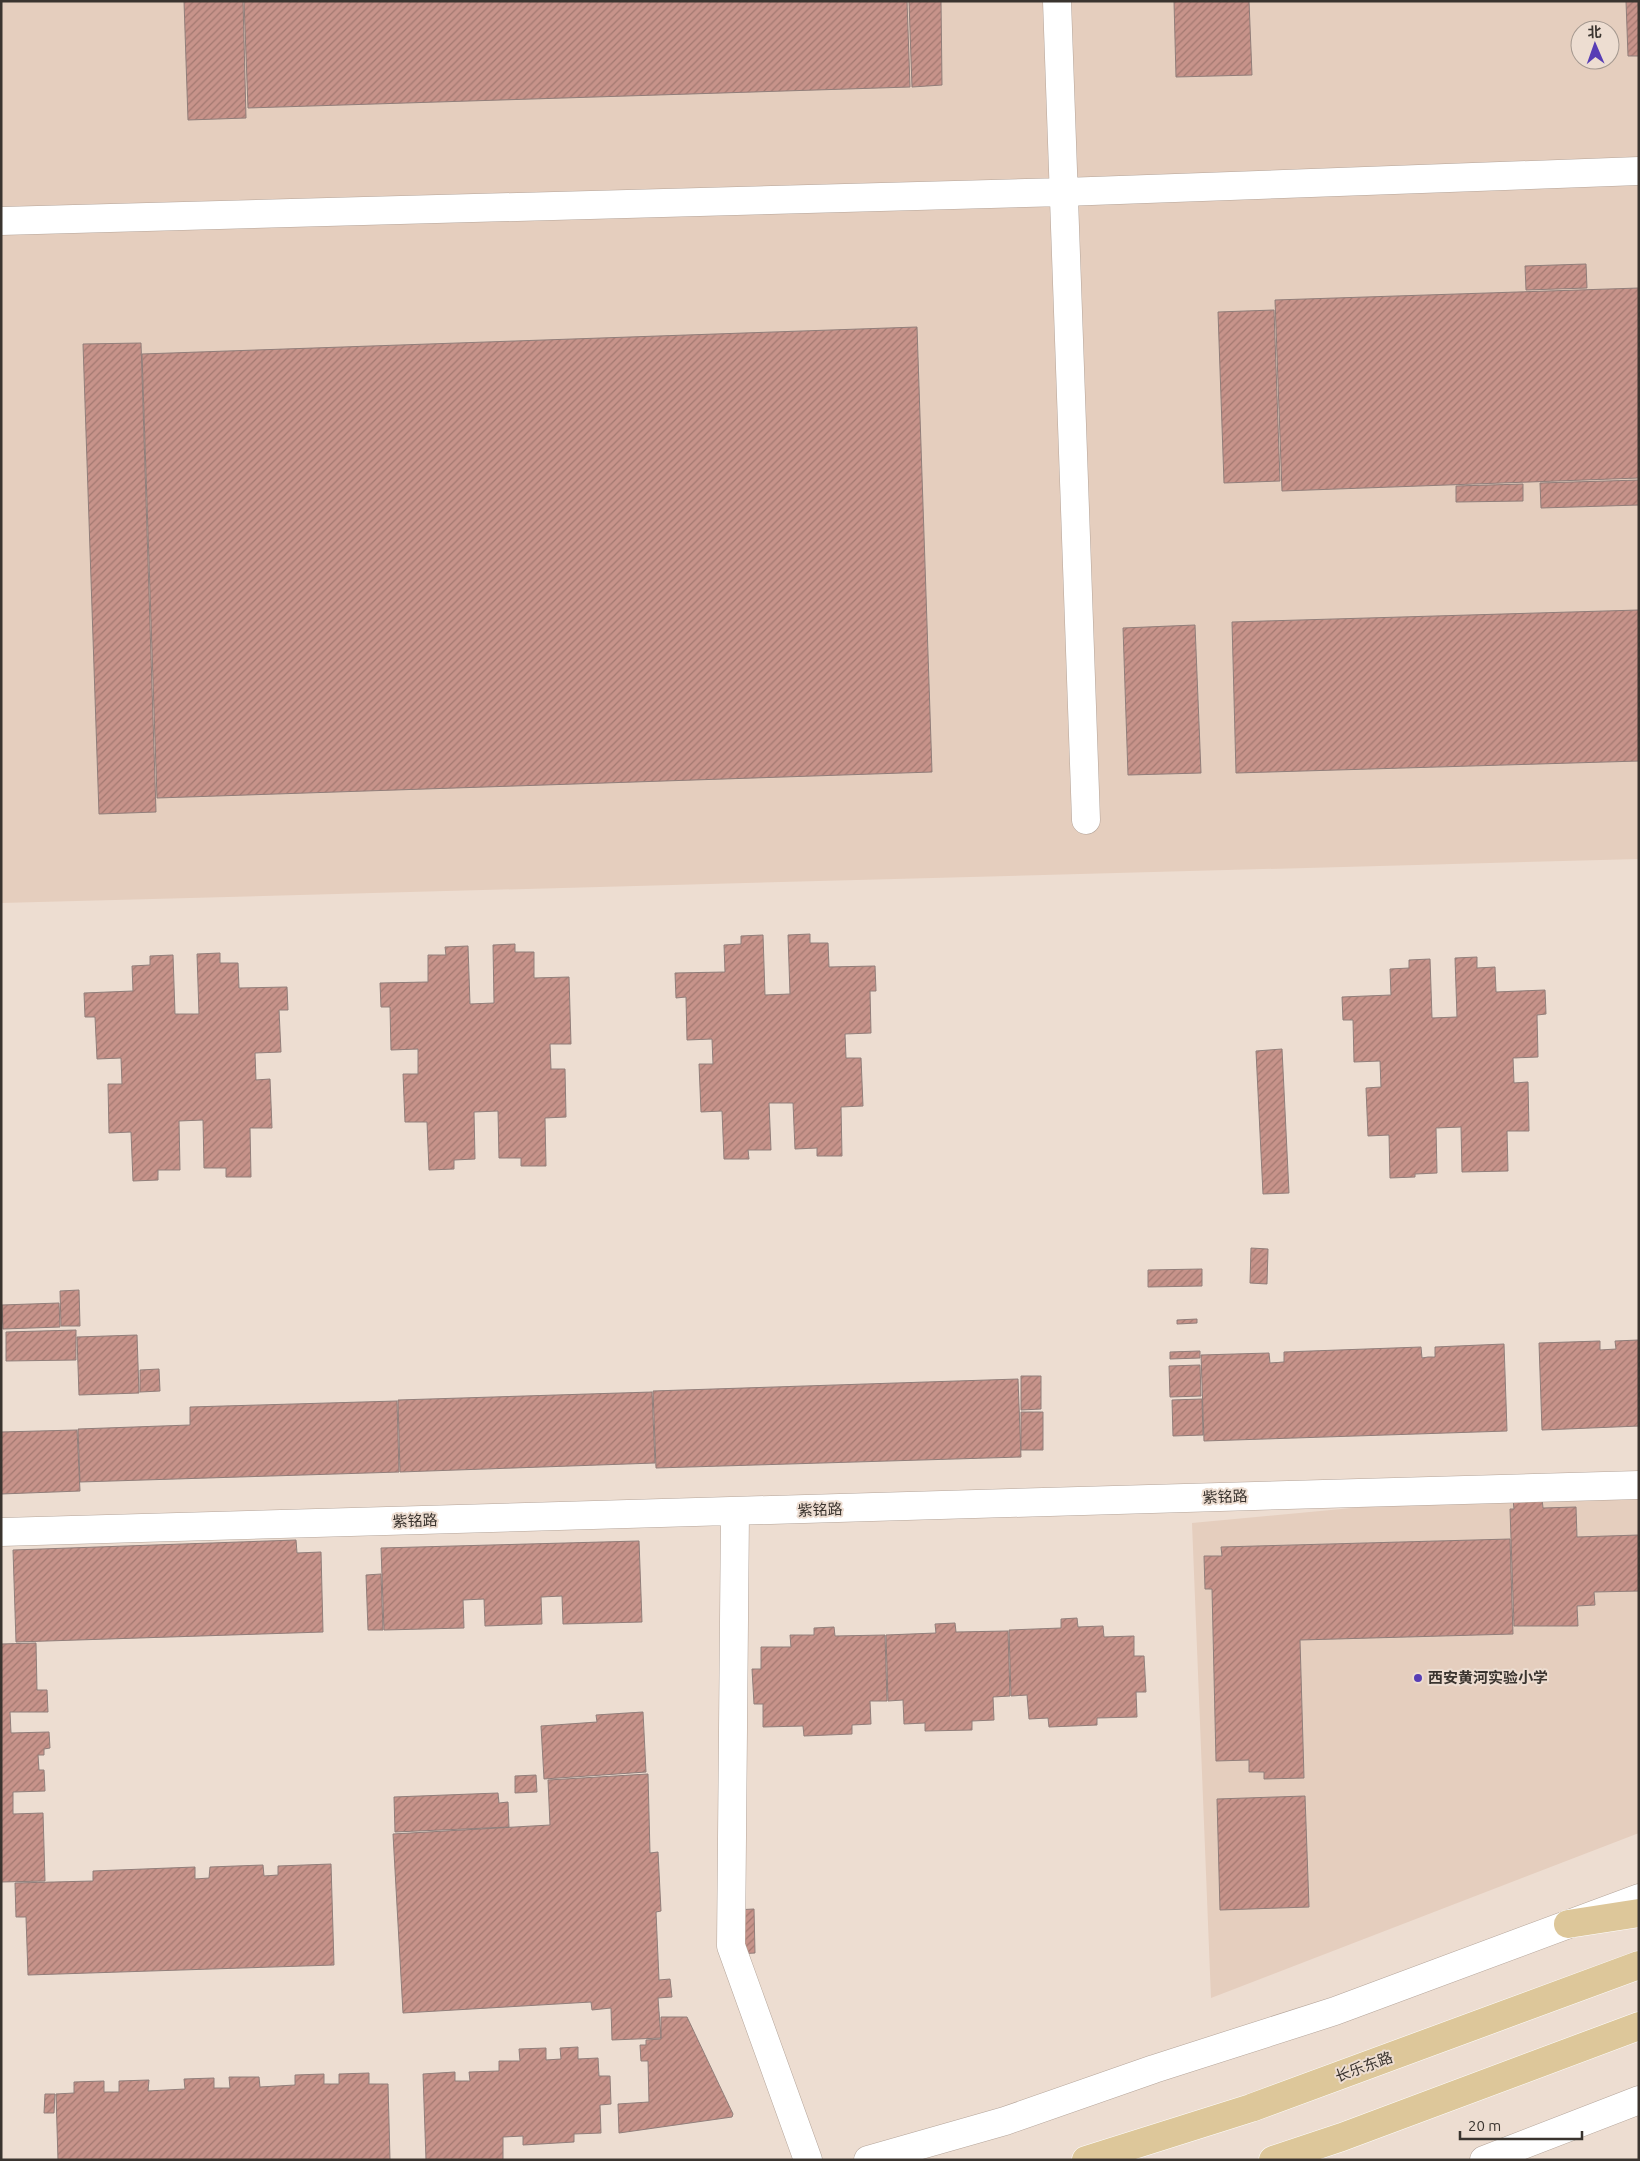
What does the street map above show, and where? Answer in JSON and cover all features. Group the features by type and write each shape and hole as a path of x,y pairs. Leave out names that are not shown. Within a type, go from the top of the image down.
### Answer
{"main road":[{"path":"1568,1924 1639,1913"},
{"name":"长乐东路","path":"1086,2160 1251,2108 1639,1964"},
{"path":"1273,2160 1342,2137 1633,2029"}],"street":[{"path":"1057,1 1086,820"},
{"path":"1,221 1064,192 1639,171"},
{"name":"紫铭路","path":"1,1532 1639,1485"},
{"path":"735,1512 731,1946 808,2160"},
{"path":"868,2160 1005,2121 1163,2066 1335,2011 1639,1898"},
{"path":"1484,2160 1639,2100"}],"shaded area":[{"path":"1,1 1639,1 1639,859 1,903"},
{"name":"西安黄河实验小学","path":"1639,1491 1639,1833 1211,1998 1192,1523 1521,1492"}],"building":[{"path":"184,1 243,1 246,118 188,120"},
{"path":"244,1 907,1 910,87 248,108"},
{"path":"909,1 941,1 942,85 912,87"},
{"path":"1174,1 1249,1 1252,75 1176,77"},
{"path":"1626,1 1639,1 1639,56 1628,56"},
{"path":"1586,264 1587,288 1526,290 1525,266"},
{"path":"1639,288 1639,478 1282,491 1275,300"},
{"path":"1274,310 1280,481 1224,483 1218,312"},
{"path":"917,327 932,772 157,798 142,354"},
{"path":"141,343 156,812 99,814 83,344"},
{"path":"1639,480 1639,505 1541,508 1540,483"},
{"path":"1523,484 1523,501 1456,502 1456,486"},
{"path":"1639,610 1639,761 1236,773 1232,622"},
{"path":"1195,625 1201,773 1128,775 1123,628"},
{"path":"810,934 810,943 828,943 829,967 875,966 876,991 870,991 871,1033 845,1034 846,1058 861,1058 863,1106 841,1107 842,1156 817,1156 817,1148 795,1149 793,1103 769,1103 771,1150 748,1150 749,1159 724,1159 722,1111 701,1112 699,1064 713,1064 712,1039 687,1040 686,997 676,998 675,973 725,972 724,945 741,944 741,936 763,935 765,995 790,994 788,935"},
{"path":"515,944 515,952 534,952 534,978 569,977 571,1044 550,1044 551,1069 565,1069 566,1117 545,1118 546,1166 521,1166 521,1158 499,1158 498,1111 474,1112 475,1159 454,1160 454,1169 429,1170 427,1122 405,1122 403,1074 418,1074 418,1049 391,1050 390,1007 381,1007 380,983 428,982 428,955 446,955 445,947 468,946 470,1004 494,1003 493,945"},
{"path":"220,953 220,963 238,963 239,988 287,987 288,1010 279,1010 281,1052 255,1053 256,1080 270,1079 272,1128 250,1128 251,1177 226,1177 226,1168 204,1168 203,1120 179,1121 180,1170 158,1170 158,1180 133,1181 131,1132 109,1133 108,1084 122,1084 121,1058 97,1059 95,1017 85,1017 84,993 133,991 132,966 150,965 150,956 173,955 175,1014 199,1014 197,954"},
{"path":"1477,957 1477,968 1495,967 1496,992 1545,990 1546,1014 1537,1015 1538,1057 1513,1058 1514,1083 1528,1082 1529,1131 1507,1131 1508,1171 1462,1172 1461,1127 1436,1128 1437,1173 1415,1174 1415,1177 1390,1178 1389,1135 1368,1136 1366,1088 1381,1087 1380,1061 1354,1062 1353,1020 1343,1020 1342,997 1391,995 1390,969 1409,968 1409,960 1430,959 1432,1018 1457,1017 1455,958"},
{"path":"1282,1049 1289,1193 1263,1194 1256,1051"},
{"path":"1251,1248 1268,1249 1267,1284 1250,1283"},
{"path":"1202,1269 1202,1286 1148,1287 1148,1270"},
{"path":"79,1290 80,1326 61,1326 60,1291"},
{"path":"59,1303 60,1327 3,1329 2,1305"},
{"path":"1197,1319 1197,1323 1177,1324 1177,1320"},
{"path":"76,1330 76,1360 6,1361 6,1332"},
{"path":"137,1335 139,1393 79,1395 77,1337"},
{"path":"1639,1340 1639,1426 1542,1430 1539,1343 1600,1341 1600,1350 1616,1349 1615,1341"},
{"path":"1504,1344 1507,1431 1204,1441 1201,1355 1269,1353 1270,1363 1284,1362 1284,1352 1421,1347 1422,1358 1435,1357 1435,1347"},
{"path":"1200,1351 1200,1358 1170,1359 1170,1352"},
{"path":"1200,1365 1201,1396 1170,1397 1169,1366"},
{"path":"159,1369 160,1391 140,1392 140,1370"},
{"path":"1021,1376 1041,1376 1041,1409 1021,1410"},
{"path":"1018,1379 1021,1457 656,1468 653,1391"},
{"path":"652,1392 655,1463 400,1472 398,1400"},
{"path":"1202,1399 1203,1435 1173,1436 1172,1400"},
{"path":"397,1401 399,1472 80,1482 78,1429 190,1425 190,1407"},
{"path":"1021,1412 1043,1412 1043,1450 1021,1450"},
{"path":"77,1430 80,1491 1,1494 1,1432"},
{"path":"1542,1498 1543,1508 1576,1507 1577,1537 1639,1535 1639,1591 1594,1592 1595,1605 1577,1606 1578,1626 1514,1626 1510,1509 1514,1509 1513,1499"},
{"path":"1510,1539 1513,1634 1300,1640 1304,1778 1264,1779 1264,1772 1249,1772 1249,1760 1216,1761 1212,1589 1205,1589 1204,1556 1222,1556 1221,1547"},
{"path":"296,1540 297,1553 321,1552 323,1632 16,1642 13,1550"},
{"path":"639,1541 642,1622 563,1624 562,1596 541,1597 542,1624 485,1626 484,1599 463,1600 464,1628 384,1630 381,1548"},
{"path":"381,1574 383,1630 368,1630 366,1575"},
{"path":"1077,1618 1078,1627 1103,1626 1104,1637 1134,1636 1134,1656 1144,1656 1146,1692 1136,1692 1137,1717 1097,1718 1097,1725 1049,1727 1048,1718 1029,1719 1027,1695 1011,1696 1009,1630 1061,1628 1061,1619"},
{"path":"955,1623 956,1632 1008,1631 1010,1696 993,1697 994,1720 972,1721 972,1730 925,1731 925,1723 904,1724 903,1700 888,1701 886,1635 936,1633 935,1624"},
{"path":"834,1627 835,1636 885,1635 887,1701 870,1701 871,1724 852,1725 852,1734 804,1736 803,1726 763,1727 763,1704 754,1704 752,1669 761,1669 761,1647 791,1647 790,1635 814,1635 814,1628"},
{"path":"36,1643 37,1690 47,1690 48,1712 10,1712 11,1733 49,1732 50,1748 44,1749 44,1755 38,1755 39,1770 44,1770 45,1791 13,1792 13,1814 43,1813 45,1881 1,1882 1,1644"},
{"path":"643,1712 646,1772 544,1779 541,1726 597,1722 596,1715"},
{"path":"648,1774 650,1853 658,1852 661,1911 656,1912 659,1980 670,1979 672,1997 658,1998 661,2038 612,2040 611,2008 592,2010 591,2002 403,2013 393,1834 550,1825 548,1780"},
{"path":"536,1775 537,1792 515,1793 515,1776"},
{"path":"498,1793 499,1803 508,1802 509,1827 395,1832 394,1797"},
{"path":"1305,1796 1309,1907 1220,1910 1217,1799"},
{"path":"331,1864 334,1965 28,1975 26,1917 16,1917 15,1883 93,1881 93,1871 195,1867 195,1879 209,1878 210,1867 263,1865 264,1876 278,1875 278,1866"},
{"path":"754,1909 755,1953 736,1954 734,1910"},
{"path":"661,2017 687,2017 733,2114 732,2117 619,2133 618,2104 649,2102 648,2061 641,2061 640,2045 646,2045 646,2040 661,2039"},
{"path":"578,2047 578,2059 598,2058 599,2076 610,2076 611,2104 600,2105 601,2133 574,2134 574,2142 523,2145 523,2136 503,2137 503,2160 426,2160 423,2074 455,2072 455,2081 470,2081 469,2072 499,2071 499,2061 520,2061 519,2049 546,2048 546,2060 561,2059 560,2048"},
{"path":"369,2073 369,2084 388,2084 390,2160 58,2160 56,2094 74,2093 74,2082 104,2081 104,2092 119,2092 119,2081 149,2080 148,2091 185,2089 184,2079 214,2078 214,2088 230,2088 229,2077 259,2077 260,2087 295,2085 295,2075 324,2074 324,2084 339,2084 339,2074"},
{"path":"45,2094 55,2094 54,2113 44,2113"}],"place":[{"name":"西安黄河实验小学","path":"1418,1678"}]}
